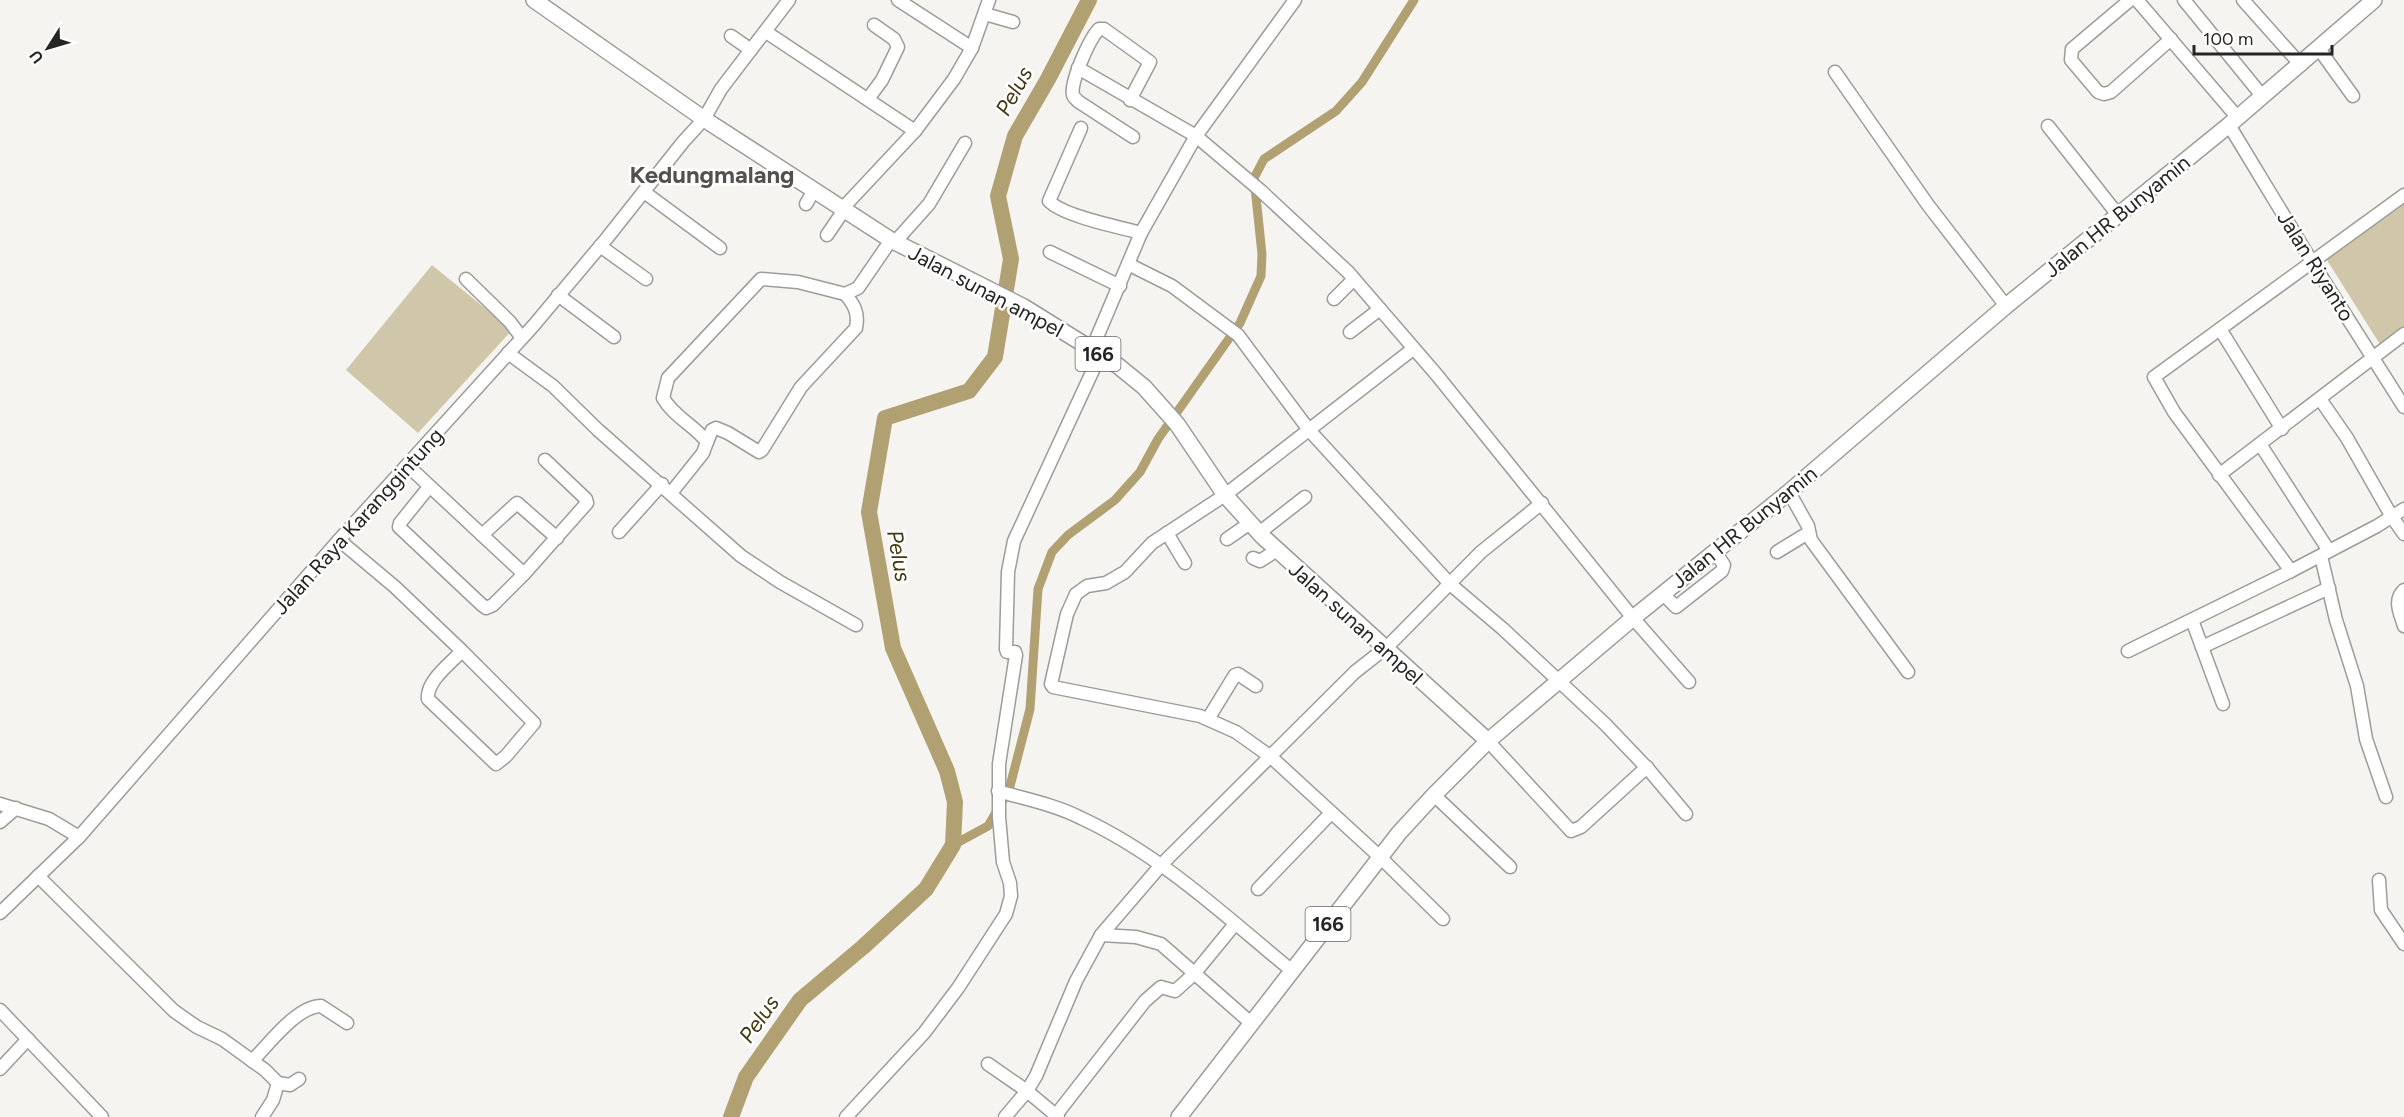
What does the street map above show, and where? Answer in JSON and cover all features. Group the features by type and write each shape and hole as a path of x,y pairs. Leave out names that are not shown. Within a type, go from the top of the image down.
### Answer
{"main road":[{"name":"Jalan sunan ampel","path":"534,0 704,119 810,197 843,210 893,241 1024,307 1096,352 1144,387 1166,409 1225,495 1255,528 1488,741"},
{"name":"Jalan HR Bunyamin","path":"1179,1117 1380,857 1434,795 1488,741 1633,618 1789,492 2006,306 2234,122 2374,0"}],"street":[{"name":"Jalan Raya Karanggintung","path":"0,913 79,837 339,540 522,338 600,246 683,141 704,119 721,89 789,0"},
{"path":"898,0 972,48"},
{"path":"826,235 843,210 915,131 959,72 972,48 989,0"},
{"path":"846,1117 924,1033 958,988 1006,914 1011,896 1010,883 1003,862 998,791 999,764 1016,655 1015,652 1007,652 1006,649 1008,572 1013,546 1096,352 1141,233 1196,136 1295,0"},
{"path":"2130,0 2072,49 2072,60 2098,92 2104,94 2111,92 2171,39"},
{"name":"Jalan Riyanto","path":"2137,0 2171,39 2234,122 2312,261 2404,407"},
{"path":"2184,0 2263,97"},
{"path":"2243,0 2301,64"},
{"path":"985,14 1013,22"},
{"path":"868,99 882,80 898,46 894,39 874,25"},
{"path":"1130,100 1150,62 1148,58 1104,29 1096,33 1078,68 1074,97 1133,137"},
{"path":"766,32 915,131"},
{"path":"731,36 751,50"},
{"path":"2319,49 2353,96"},
{"path":"1078,68 1196,136 1256,187 1354,279 1444,384 1633,618 1689,682"},
{"path":"1834,72 1928,205 2006,306"},
{"path":"2048,126 2118,215"},
{"path":"1082,128 1049,201 1056,207 1072,213 1141,233"},
{"path":"845,294 858,288 893,241 934,198 965,143"},
{"path":"644,192 720,248"},
{"path":"2291,571 2174,412 2154,377 2404,195"},
{"path":"600,246 646,279"},
{"path":"1050,252 1120,286"},
{"path":"1128,264 1172,286 1238,335 1309,430 1450,584 1560,681 1647,767 1686,814"},
{"path":"466,279 510,322 522,338"},
{"path":"619,532 703,453 712,430 716,428 759,452 762,450 801,387 856,328 857,312 845,294 798,282 762,279 668,378 663,398 669,408 683,422 698,431 707,442"},
{"path":"1334,299 1354,279"},
{"path":"558,295 614,337"},
{"path":"1350,332 1380,309"},
{"path":"2220,329 2282,429"},
{"path":"2219,475 2404,334"},
{"path":"1413,349 1225,495 1152,543 1125,572 1106,583 1088,586 1076,594 1067,614 1051,684 1055,687 1200,716 1236,732 1271,757 1380,857 1443,919"},
{"path":"508,353 553,386 598,430 718,536 760,569 856,625"},
{"path":"2320,399 2347,438 2404,534"},
{"path":"2260,444 2325,554 2336,620 2357,686 2366,739 2386,797"},
{"path":"429,487 399,527 486,608 493,605 524,574 585,507 586,499 545,460"},
{"path":"407,465 524,574"},
{"path":"1789,492 1808,526 1810,540 1908,672"},
{"path":"1227,539 1255,528 1305,497"},
{"path":"482,536 513,504 517,503 557,537"},
{"path":"1005,1117 1027,1091 1036,1076 1077,981 1101,935 1162,864 1354,672 1386,648 1481,552 1542,504"},
{"path":"2128,651 2325,554 2404,509"},
{"path":"1167,533 1185,563"},
{"path":"1777,552 1808,533"},
{"path":"339,540 402,593 462,651 534,723 506,756 496,764 428,699 429,689 434,681 462,651"},
{"path":"1253,558 1257,561 1263,560 1277,550"},
{"path":"2202,647 2329,588"},
{"path":"2404,590 2398,596 2397,603 2404,626"},
{"path":"2192,620 2223,704"},
{"path":"1208,719 1235,675 1238,674 1256,686"},
{"path":"1488,741 1571,831 1581,827 1647,767"},
{"path":"998,791 1079,816 1133,844 1162,864 1291,970"},
{"path":"1434,795 1510,867"},
{"path":"0,804 49,819 79,837"},
{"path":"0,822 16,808"},
{"path":"1258,889 1330,813"},
{"path":"38,876 174,1011 197,1027 222,1039 266,1070 278,1083 290,1085 299,1079"},
{"path":"2379,880 2381,910 2404,944"},
{"path":"988,1064 1027,1091 1057,1116 1150,996 1161,987 1175,991 1194,974 1235,924"},
{"path":"1101,935 1136,937 1161,944 1251,1023"},
{"path":"252,1061 296,1017 310,1008 321,1006 347,1023"},
{"path":"0,1010 102,1117"},
{"path":"0,1069 28,1038"},
{"path":"262,1117 273,1100 278,1083"}],"shaded area":[{"path":"2404,199 2404,328 2381,346 2325,257"},
{"path":"432,265 512,330 418,433 346,370"}],"waterway":[{"name":"Pelus","path":"731,1117 746,1077 800,1000 863,947 926,889 953,845 955,802 947,771 893,648 869,512 885,418 969,391 995,357 1011,259 998,196 1015,136 1089,0"},
{"path":"953,845 988,826 1009,790 1030,709 1038,589 1052,552 1068,535 1115,500 1140,472 1158,439 1240,323 1261,276 1262,254 1254,178 1264,159 1336,111 1362,82 1414,0"}],"district":[{"name":"Kedungmalang","path":"712,174"}]}
